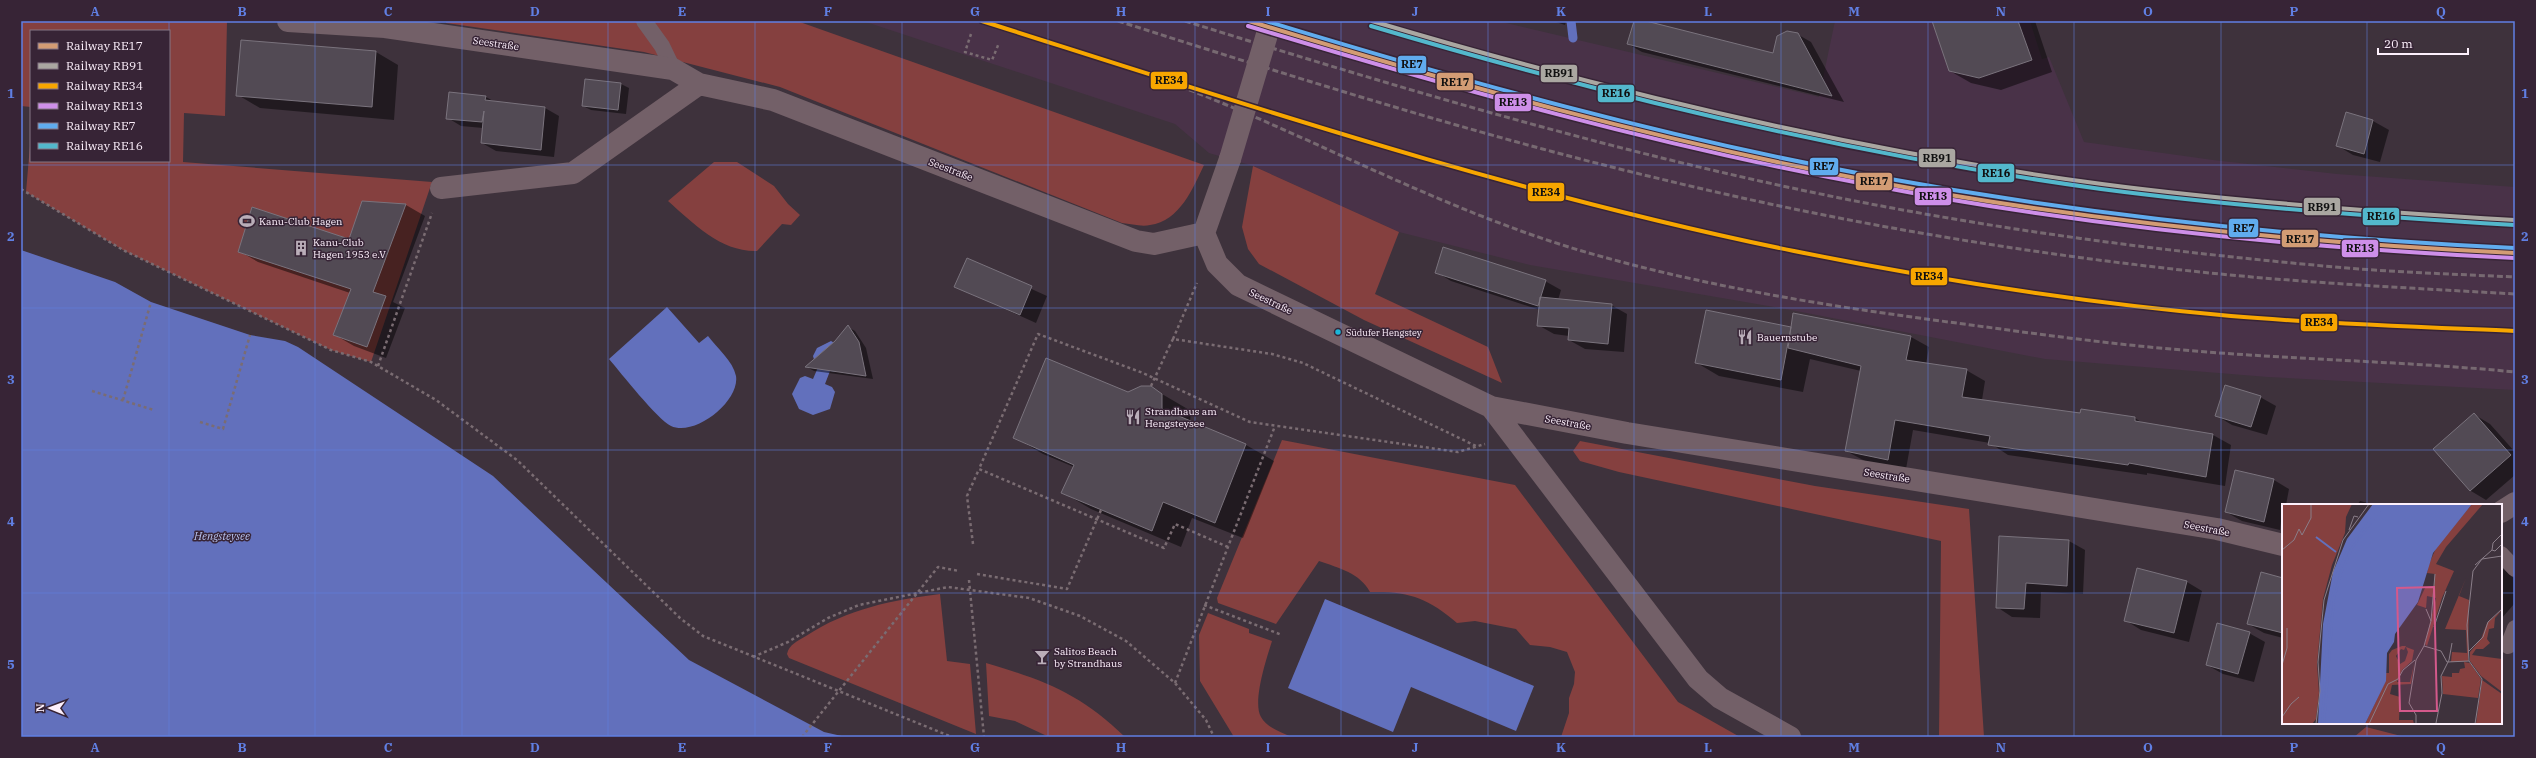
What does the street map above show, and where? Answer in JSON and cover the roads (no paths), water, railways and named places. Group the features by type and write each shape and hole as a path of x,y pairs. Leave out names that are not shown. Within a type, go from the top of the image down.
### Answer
{"street":[{"name":"Seestraße","path":"288,21 385,27 673,69 698,84 773,100 1136,241 1154,244 1204,233 1217,264 1238,285 1491,408 1635,434 2217,529 2282,546"},
{"path":"1204,233 1230,159 1271,21"},
{"path":"441,188 573,173 698,84"},
{"name":"Seestraße","path":"1491,408 1698,679 1720,698 1790,737"},
{"path":"2502,511 2515,503"}],"lane":[{"path":"644,21 662,46 673,69"},
{"path":"2502,555 2515,569"},
{"path":"2508,646 2515,628"}],"water":[{"name":"Hengsteysee","path":"21,250 115,282 151,302 250,335 285,341 298,347 493,476 689,660 824,732 846,737 21,737"},
{"path":"667,307 699,343 708,336 732,365 736,376 735,386 731,396 724,406 703,422 681,428 671,426 657,415 609,359"},
{"path":"831,341 841,347 840,369 835,372 830,371 825,384 832,387 835,392 830,409 813,415 799,409 792,394 800,378 805,376 813,379 819,365 815,363 813,356 817,348"},
{"path":"1325,599 1534,686 1516,731 1411,687 1393,732 1288,688"}],"waterway":[{"path":"1571,21 1573,38"}],"railway":[{"path":"1118,21 1323,86 1530,146 1669,181 1800,210 2000,246 2066,256 2200,272 2318,282 2515,294"},
{"path":"1185,21 1462,105 1648,155 1836,197 1980,223 2176,251 2348,268 2515,277"},
{"path":"1130,68 1247,114 1477,214 1536,236 1596,255 1687,278 1733,288 1871,311 2024,332 2176,350 2515,372"}],"rail line":[{"name":"RE34","path":"982,21 1183,85 1385,147 1486,176 1691,229 1848,262 2012,290 2176,311 2302,321 2515,331"},
{"name":"RE17","path":"1249,21 1403,67 1558,110 1714,148 1871,181 2031,208 2111,219 2353,243 2515,253"},
{"name":"RE7","path":"1266,21 1416,66 1568,107 1720,144 1873,176 2033,202 2193,223 2354,238 2515,248"},
{"name":"RB91","path":"1372,21 1552,72 1643,95 1825,137 1917,155 2102,184 2205,196 2360,210 2515,220"},
{"name":"RE13","path":"1248,26 1402,72 1635,134 1791,170 1870,185 2030,212 2191,233 2353,248 2515,258"},
{"name":"RE16","path":"1371,26 1551,77 1642,100 1824,141 1916,159 2101,189 2204,201 2359,215 2515,225"}],"place":[{"name":"Kanu-Club Hagen","path":"247,221"},
{"name":"Kanu-Club Hagen 1953 e.V","path":"301,248"},
{"name":"Südufer Hengstey","path":"1338,332"},
{"name":"Bauernstube","path":"1745,337"},
{"name":"Strandhaus am Hengsteysee","path":"1133,417"},
{"name":"Salitos Beach by Strandhaus","path":"1042,657"}]}
